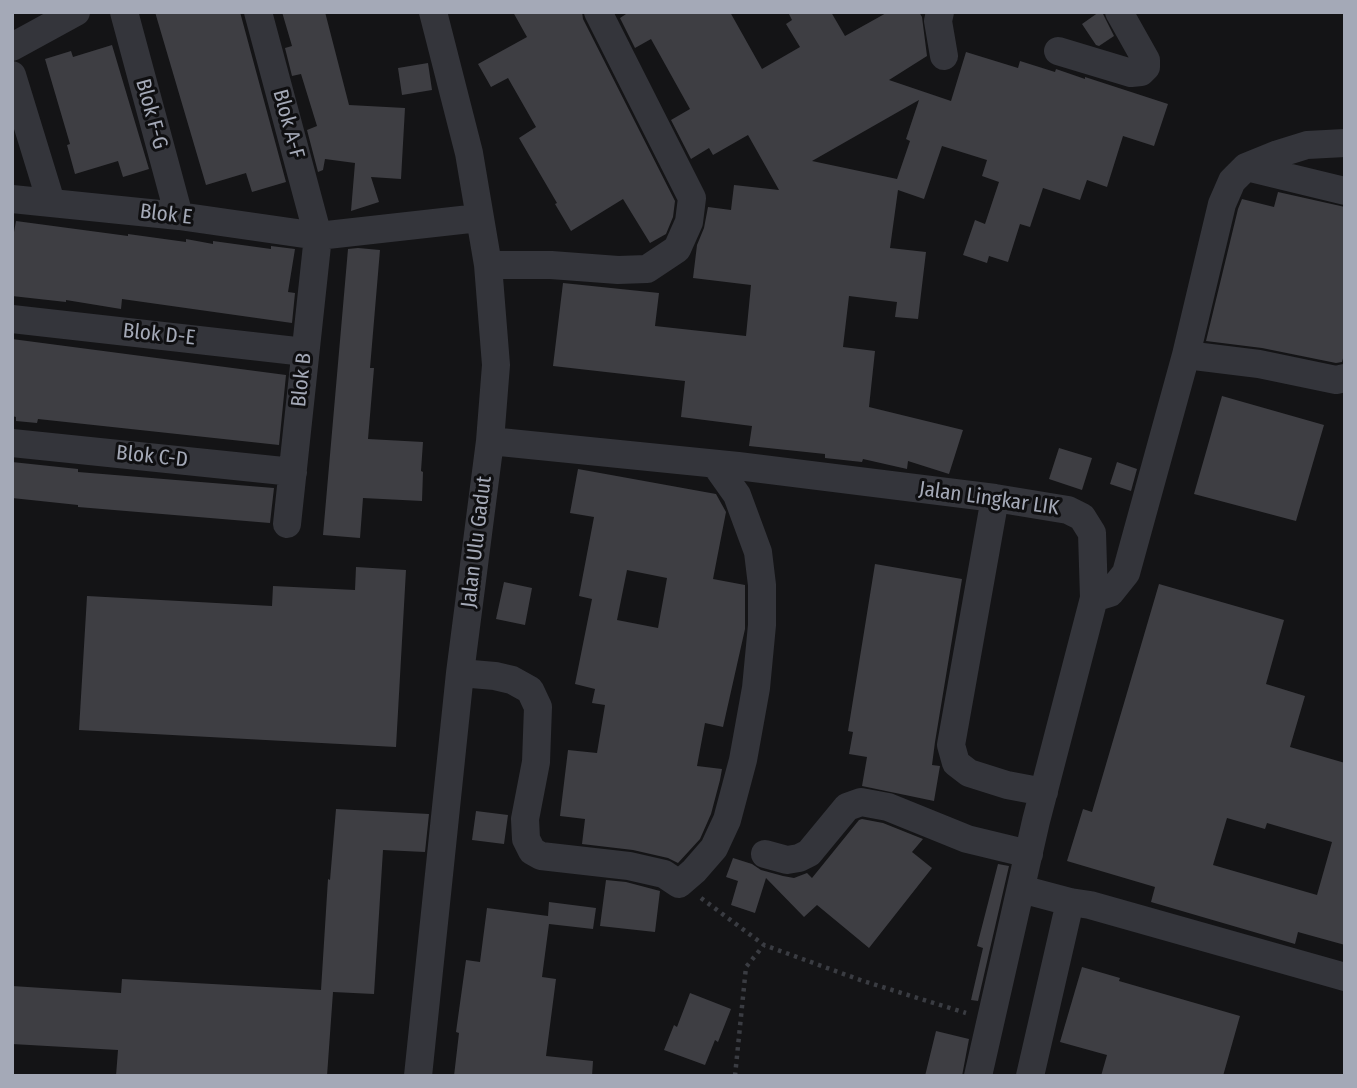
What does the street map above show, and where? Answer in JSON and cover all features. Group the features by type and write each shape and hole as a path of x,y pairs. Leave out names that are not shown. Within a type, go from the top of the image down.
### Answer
{"street":[{"path":"12,47 76,12"},
{"name":"Blok F-G","path":"124,12 179,216"},
{"name":"Blok A-F","path":"258,12 318,236"},
{"name":"Jalan Ulu Gadut","path":"418,1076 460,673 490,441 496,365 488,265 469,153 433,12"},
{"path":"488,265 647,269 677,249 689,222 692,198 598,12"},
{"path":"940,12 937,21 944,56"},
{"path":"1058,51 1131,73 1141,72 1146,67 1146,60 1119,12"},
{"path":"12,75 51,202"},
{"path":"1094,598 1110,593 1126,573 1186,355 1222,204 1232,181 1246,167 1278,154 1307,145 1345,143"},
{"path":"1246,167 1345,191"},
{"name":"Blok E","path":"12,199 179,216 318,236 479,218"},
{"name":"Blok B","path":"287,524 318,236"},
{"name":"Blok D-E","path":"12,319 305,352"},
{"path":"1186,355 1259,364 1336,380 1345,378"},
{"name":"Jalan Lingkar LIK","path":"490,441 715,464 995,498 1068,510 1082,517 1092,533 1094,598 1044,792 978,1076"},
{"name":"Blok C-D","path":"12,443 293,472"},
{"path":"460,673 512,680 530,690 538,707 536,762 525,819 526,839 532,851 541,856 629,866 664,874 678,884 694,871 714,848 727,820 743,760 756,688 762,625 762,584 758,552 737,495 715,464"},
{"path":"995,498 951,745 956,763 969,773 1007,785 1044,792"},
{"path":"765,854 787,860 799,859 808,853 847,807 861,802 888,807 967,839 1029,854"},
{"path":"1021,889 1090,905 1345,976"},
{"path":"1030,1076 1070,902"}],"path":[{"path":"678,884 722,912 764,946 863,981 990,1020"},
{"path":"734,1076 746,967 764,946"}],"building":[{"path":"155,12 240,12 286,182 252,192 246,173 206,185"},
{"path":"282,12 325,12 349,105 405,108 401,179 371,177 379,202 351,211 355,163 325,159 323,170 318,172 307,130 317,126 301,74 292,76 285,48 292,46"},
{"path":"513,12 582,12 583,19 675,201 673,217 666,234 650,243 623,199 571,231 519,138 536,127 508,78 491,87 478,64 527,37"},
{"path":"629,12 730,12 762,69 800,47 786,24 792,20 788,12 831,12 845,36 888,12 919,12 927,56 889,80 951,101 966,52 1018,68 1020,61 1055,72 1056,69 1168,104 1154,146 1123,136 1107,187 1087,180 1080,200 1043,188 1030,227 1020,224 1008,262 989,256 987,263 963,255 975,220 985,224 999,182 982,176 987,160 942,146 924,199 898,190 890,248 926,252 918,319 895,317 897,302 849,296 843,347 875,351 869,407 963,430 949,474 908,461 907,469 863,459 862,462 825,458 825,454 749,446 752,426 681,417 685,381 553,366 563,283 659,293 655,326 746,336 751,285 693,278 697,245 708,207 731,210 734,185 779,190 748,135 713,155 709,148 691,159 671,120 690,109 651,39 635,48 620,18","holes":["919,100 906,139 910,141 897,179 812,161"]},
{"path":"1102,12 1114,36 1099,46 1082,24"},
{"path":"112,45 149,169 123,177 118,161 75,174 67,145 70,144 45,59 71,51 73,57"},
{"path":"428,63 432,90 402,95 398,68"},
{"path":"1278,192 1345,207 1345,351 1342,362 1206,341 1242,199 1274,207"},
{"path":"16,221 186,242 186,239 213,244 213,241 271,249 271,246 295,249 288,292 295,293 292,323 122,299 121,309 66,300 12,296 12,243"},
{"path":"348,249 380,250 370,368 374,368 368,439 423,442 422,501 363,498 360,538 323,535"},
{"path":"12,339 286,375 279,445 38,419 37,423 16,421 16,417 12,416"},
{"path":"1222,396 1324,425 1296,521 1194,494"},
{"path":"1059,448 1092,458 1082,490 1049,479"},
{"path":"12,462 78,469 78,472 274,488 270,523 78,507 12,498"},
{"path":"1117,462 1137,469 1131,491 1110,484"},
{"path":"578,469 716,494 726,512 713,579 745,585 745,629 723,727 705,723 697,766 722,769 711,814 700,839 678,863 633,850 582,844 585,819 560,816 568,750 597,753 605,705 592,703 595,689 575,684 592,599 579,596 594,517 570,513","holes":["627,570 667,578 658,628 617,620"]},
{"path":"875,564 962,579 932,765 940,766 934,801 862,786 867,757 849,754 853,732 848,731"},
{"path":"356,567 406,570 396,747 79,730 87,596 272,606 273,586 355,590"},
{"path":"504,582 532,588 525,625 496,619"},
{"path":"1159,584 1284,620 1266,684 1305,696 1290,747 1345,763 1345,945 1298,932 1295,944 1151,902 1155,887 1067,861 1083,809 1092,812","holes":["1227,818 1265,829 1267,823 1332,842 1317,895 1213,865"]},
{"path":"336,809 429,814 425,852 383,850 374,994 333,992 327,1076 116,1076 118,1050 12,1044 12,986 121,993 122,979 321,990 328,879 330,880"},
{"path":"476,811 508,815 504,844 472,840"},
{"path":"862,819 883,823 923,839 912,852 932,868 869,948 817,905 804,917 766,878 755,913 731,905 738,881 726,877 733,858 783,876 794,878 807,873 812,878"},
{"path":"998,864 1009,866 978,1001 971,1000 983,948 977,946"},
{"path":"606,880 660,891 655,932 600,926"},
{"path":"549,902 596,908 593,929 549,924 542,977 556,979 546,1056 593,1061 592,1076 454,1076 459,1033 456,1032 466,960 480,962 487,908 548,916"},
{"path":"1082,967 1120,978 1119,981 1240,1016 1223,1076 1101,1076 1107,1055 1060,1042"},
{"path":"690,993 731,1009 718,1042 715,1040 705,1065 664,1050 674,1025 677,1027"},
{"path":"936,1031 969,1039 962,1076 925,1076"}]}
